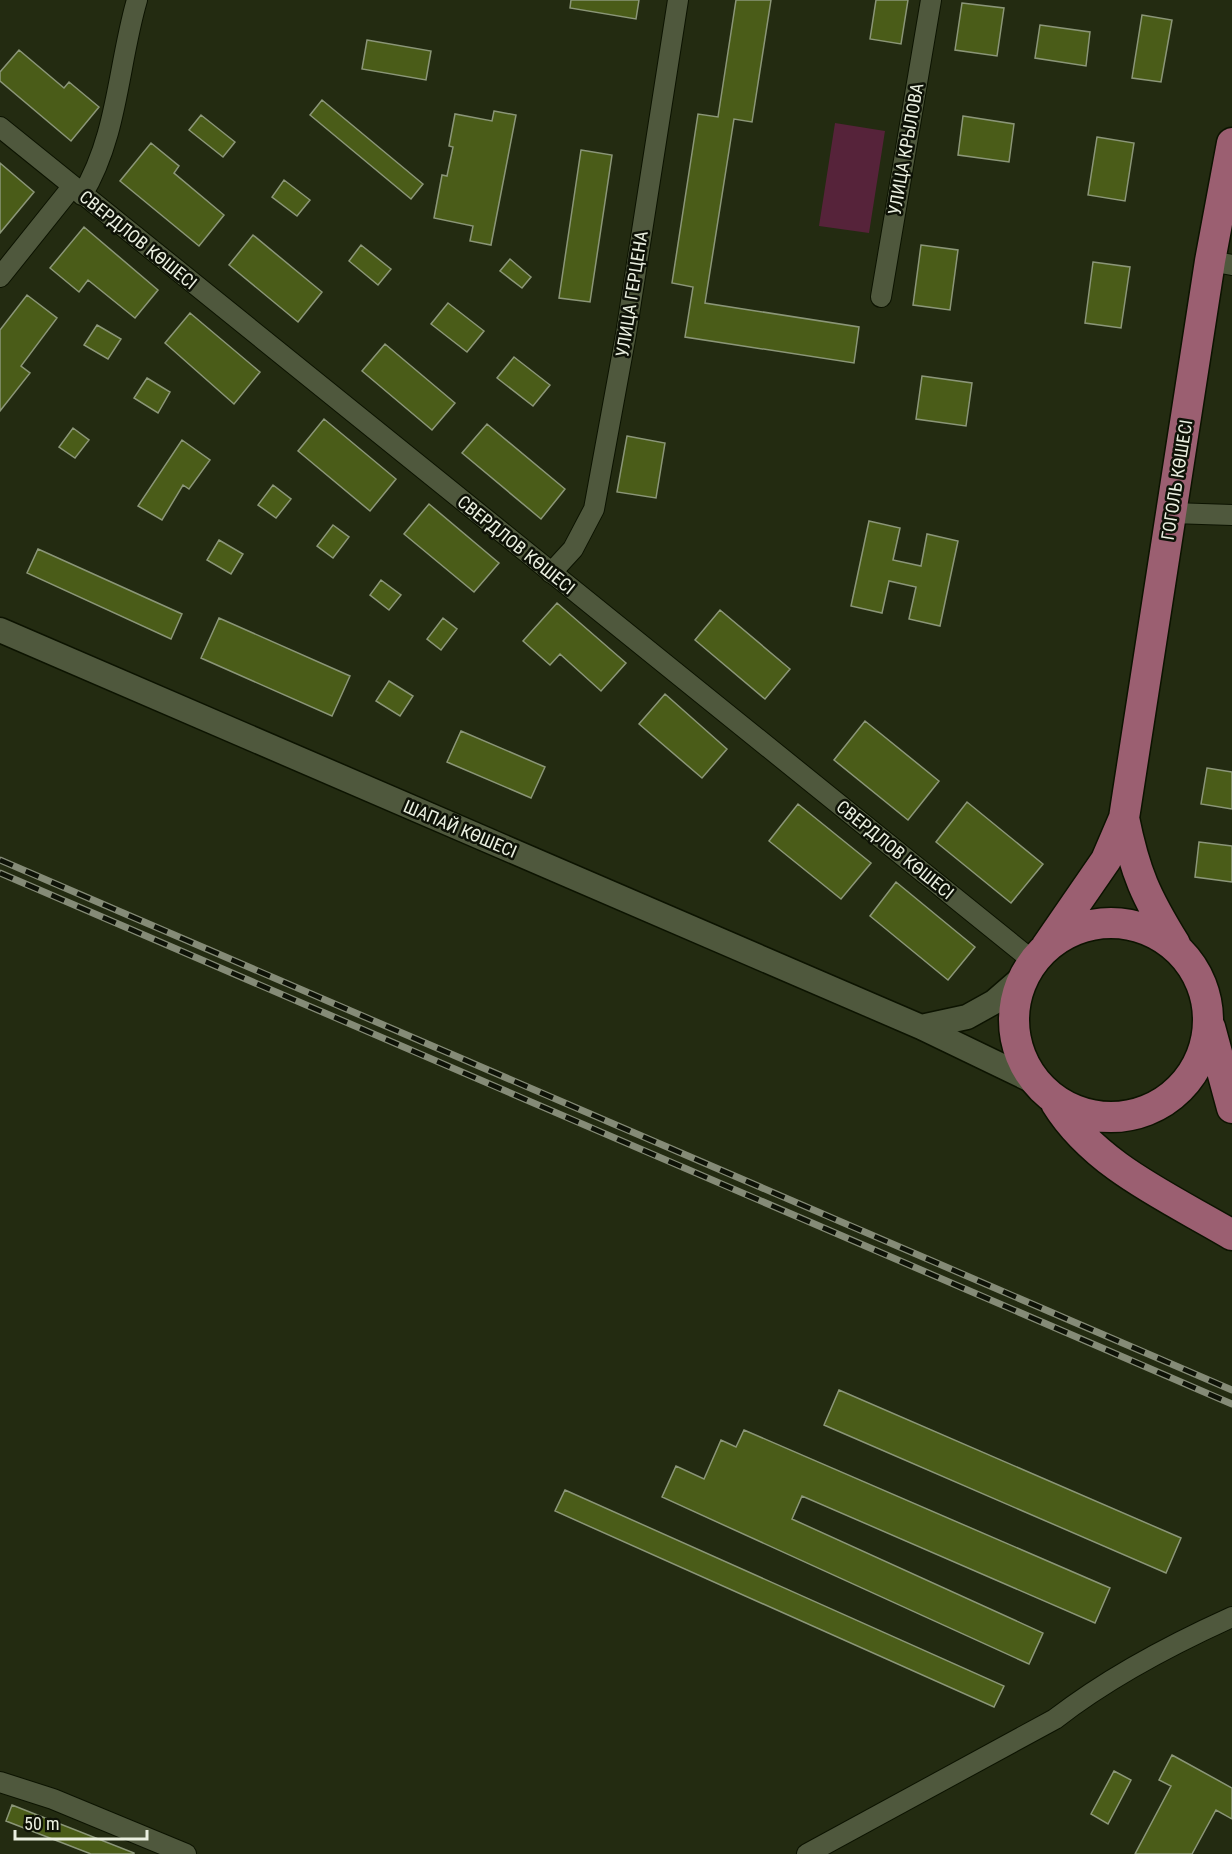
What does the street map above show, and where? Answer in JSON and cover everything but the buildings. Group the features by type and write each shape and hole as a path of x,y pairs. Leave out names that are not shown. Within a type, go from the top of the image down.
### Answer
{"main road":[{"name":"ГОГОЛЬ КӨШЕСІ","path":"1124,818 1172,513 1221,263 1232,144"},
{"path":"1124,818 1133,863 1147,898 1201,983 1208,1019 1232,1108"},
{"path":"1124,818 1106,860 1034,961 1013,1012 1017,1049 1068,1124 1108,1161 1232,1235"},
{"path":"1034,961 1078,928 1114,923 1150,932 1181,953"},
{"path":"1044,1091 1079,1113 1105,1118 1132,1116 1150,1110 1167,1100 1193,1073 1207,1038 1208,1019"}],"street":[{"path":"0,277 96,172 110,128 137,0"},
{"name":"УЛИЦА ГЕРЦЕНА","path":"551,573 573,549 594,509 626,334 678,0"},
{"name":"УЛИЦА КРЫЛОВА","path":"881,297 931,0"},
{"name":"СВЕРДЛОВ КӨШЕСІ","path":"0,128 1034,961"},
{"path":"1172,513 1232,515"},
{"name":"ШАПАЙ КӨШЕСІ","path":"0,630 921,1027 1044,1091"},
{"path":"921,1027 967,1017 994,1002 1034,961"},
{"path":"807,1854 1055,1719 1087,1693 1183,1639 1232,1617"},
{"path":"0,1782 53,1799 186,1854"}],"shaded area":[{"path":"835,123 885,131 869,233 819,226"}],"railway":[{"path":"0,860 1232,1390"},
{"path":"0,873 1232,1404"}]}
